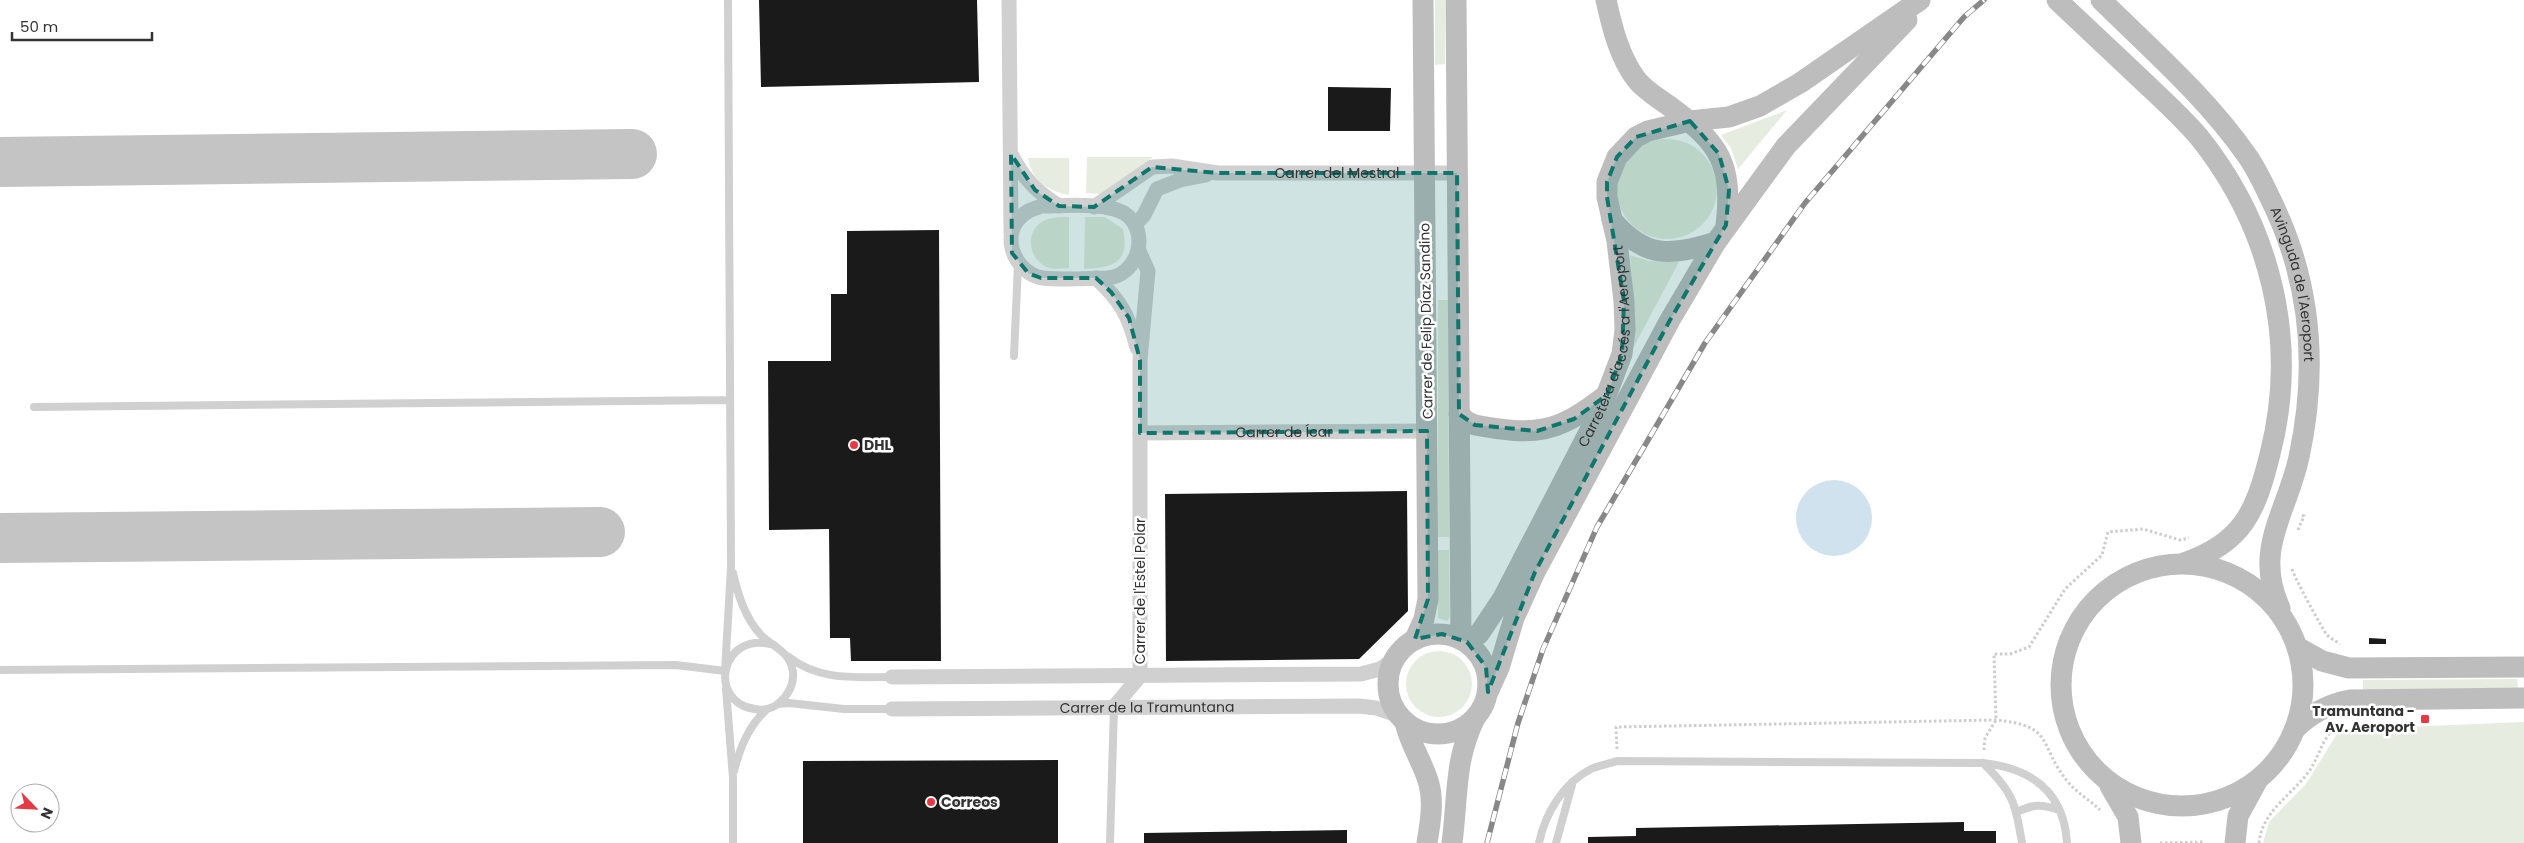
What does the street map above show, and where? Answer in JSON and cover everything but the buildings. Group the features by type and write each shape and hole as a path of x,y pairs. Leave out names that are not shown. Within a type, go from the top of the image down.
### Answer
{"street":[{"path":"1009,0 1011,240 1012,253 1018,264 1028,273 1041,278 1096,278 1110,277 1123,273 1133,263 1139,251 1138,233 1135,225 1125,214 1112,208 1041,206 1026,212 1015,224 1011,240"},
{"name":"Carrer de Felip Díaz Sandino","path":"1415,639 1424,618 1428,599 1423,0"},
{"path":"1456,0 1459,414 1463,640"},
{"path":"1606,0 1618,42 1635,78 1690,121 1711,144 1725,167 1729,190 1721,234 1676,252 1650,250 1629,239 1610,218"},
{"name":"Carretera d'accés a l'Aeroport","path":"1463,640 1478,634 1503,598 1607,395 1622,354 1625,330 1620,265 1610,218 1607,182 1611,169 1625,146 1636,137 1648,132 1690,121 1729,117 1760,106 1800,83 1920,0"},
{"name":"Carretera d'accés a l'Aeroport","path":"1488,692 1499,668 1514,618 1535,572 1670,320 1721,234 1780,153 1816,112 1929,0"},
{"name":"Avinguda de l'Aeroport","path":"2057,0 2198,136 2220,166 2254,226 2276,297 2282,359 2278,422 2258,493 2242,526 2234,535 2219,548 2182,564"},
{"name":"Avinguda de l'Aeroport","path":"2101,0 2199,96 2245,152 2281,220 2295,260 2304,293 2308,328 2310,388 2299,459 2273,534 2268,570 2276,602 2287,625"},
{"path":"1011,154 1021,173 1035,190 1059,206"},
{"name":"Carrer del Mestral","path":"1094,207 1152,167 1172,166 1218,173 1457,173"},
{"name":"Carrer del Mestral","path":"1135,225 1144,215 1157,189 1180,180 1218,173"},
{"name":"Carrer de l'Estel Polar","path":"1114,708 1140,676 1140,360 1148,271 1139,251"},
{"name":"Carrer de l'Estel Polar","path":"1096,278 1111,292 1129,318 1140,360"},
{"path":"1459,414 1466,421 1475,425 1537,431 1559,427 1574,419 1607,395"},
{"name":"Carrer de Ícar","path":"1140,433 1427,431"},
{"path":"2131,843 2128,817 2121,801 2084,757 2073,739 2064,712 2061,677 2072,635 2082,617 2095,601 2123,579 2156,567 2182,564 2212,568 2248,583 2270,602 2287,625 2297,647 2302,668 2303,689 2300,710 2294,730 2285,749 2248,795 2238,816 2236,843"},
{"path":"1427,843 1431,795 1424,772 1409,740 1402,719 1393,706 1388,688 1391,667 1404,647 1415,639 1442,634 1463,640 1474,648 1483,661 1488,675 1488,692 1465,738 1458,768 1452,843"},
{"path":"2297,647 2322,661 2349,668 2524,667"},
{"path":"892,677 1361,674 1380,669 1395,659"},
{"path":"2294,730 2319,710 2333,703 2350,700 2524,698"},
{"name":"Carrer de la Tramuntana","path":"892,709 1360,706 1376,708 1402,719"},
{"path":"1402,719 1422,731 1442,734 1459,730 1475,718"},
{"path":"2098,773 2130,795 2158,804 2187,807 2225,799 2259,779"}],"lane":[{"path":"728,0 731,566 725,671 733,778 733,843"},
{"path":"1014,356 1018,264"},
{"path":"34,407 730,400"},
{"path":"731,566 739,600 761,636 799,665 828,675 892,677"},
{"path":"725,671 734,652 743,646 763,642 774,645"},
{"path":"778,704 791,687 792,666 786,655"},
{"path":"0,670 676,665 725,671"},
{"path":"726,684 735,700 746,708 766,709"},
{"path":"733,778 745,739 756,720 766,709 778,704 789,703 844,709 892,709"},
{"path":"1110,843 1114,708"},
{"path":"1539,843 1552,806 1573,782 1591,769 1617,762 1983,763 2006,766 2023,771 2043,785 2059,810 2067,843"},
{"path":"1983,763 2004,783 2017,812 2022,843"},
{"path":"1556,843 1573,782"},
{"path":"2017,812 2029,806 2044,804 2059,810"}],"path":[{"path":"2295,514 2304,516 2295,538"},
{"path":"1983,763 1985,738 1996,720 1994,654 2010,654 2029,647 2065,589 2102,555 2108,532 2143,529 2180,540 2196,537"},
{"path":"2290,562 2294,577 2312,604 2326,634 2346,649"},
{"path":"1617,762 1616,727 1996,720 2022,723 2038,730 2068,782 2103,815"},
{"path":"2259,843 2265,819 2308,772 2323,739 2334,727 2343,724"},
{"path":"2160,843 2213,842"}],"highlighted area":[{"path":"1690,121 1719,154 1729,190 1726,225 1670,320 1535,572 1488,692 1486,667 1467,642 1442,634 1415,639 1428,599 1427,431 1140,433 1140,360 1129,318 1111,292 1096,278 1041,278 1028,273 1012,253 1011,154 1035,190 1059,206 1094,207 1152,167 1218,173 1457,173 1459,414 1475,425 1537,431 1574,419 1607,395 1622,354 1624,301 1607,197 1607,182 1617,157 1636,137"}],"shaded area":[{"path":"1435,0 1445,0 1445,64 1435,65"},
{"path":"1787,110 1738,169 1731,148 1721,135"},
{"path":"1667,139 1686,143 1702,154 1713,170 1717,189 1713,208 1702,224 1686,235 1667,239 1648,235 1632,224 1621,208 1617,189 1621,170 1632,154 1648,143"},
{"path":"1087,157 1153,157 1100,194 1086,193"},
{"path":"1028,158 1069,158 1069,195 1054,191 1042,184 1033,173"},
{"path":"1057,217 1069,217 1069,268 1049,268 1043,265 1034,255 1031,242 1034,229 1046,220"},
{"path":"1085,217 1105,217 1123,229 1125,240 1122,256 1111,265 1084,269"},
{"path":"1630,255 1649,261 1679,262 1631,352 1635,310"},
{"path":"1438,300 1448,300 1449,537 1438,537"},
{"path":"1438,550 1449,550 1450,617 1447,621 1438,618"},
{"path":"1445,651 1463,660 1470,671 1472,684 1470,697 1463,708 1452,715 1433,717 1415,708 1408,697 1406,678 1415,660 1426,653"},
{"path":"2517,679 2518,689 2363,690 2363,680"},
{"path":"2524,722 2524,843 2263,843 2269,822 2306,784 2337,734 2357,729"}],"water":[{"path":"1834,480 1848,483 1861,491 1869,504 1872,518 1869,532 1861,545 1848,553 1834,556 1820,553 1807,545 1799,532 1796,518 1799,504 1807,491 1820,483"}],"taxiway":[{"path":"0,162 632,154"},
{"path":"0,538 600,532"}],"railway":[{"path":"1487,843 1518,723 1543,649 1597,527 1705,343 1805,203 1964,17 1984,0"}],"place":[{"name":"DHL","path":"854,445"},
{"name":"Tramuntana - Av. Aeroport","path":"2425,719"},
{"name":"Correos","path":"931,802"}]}
